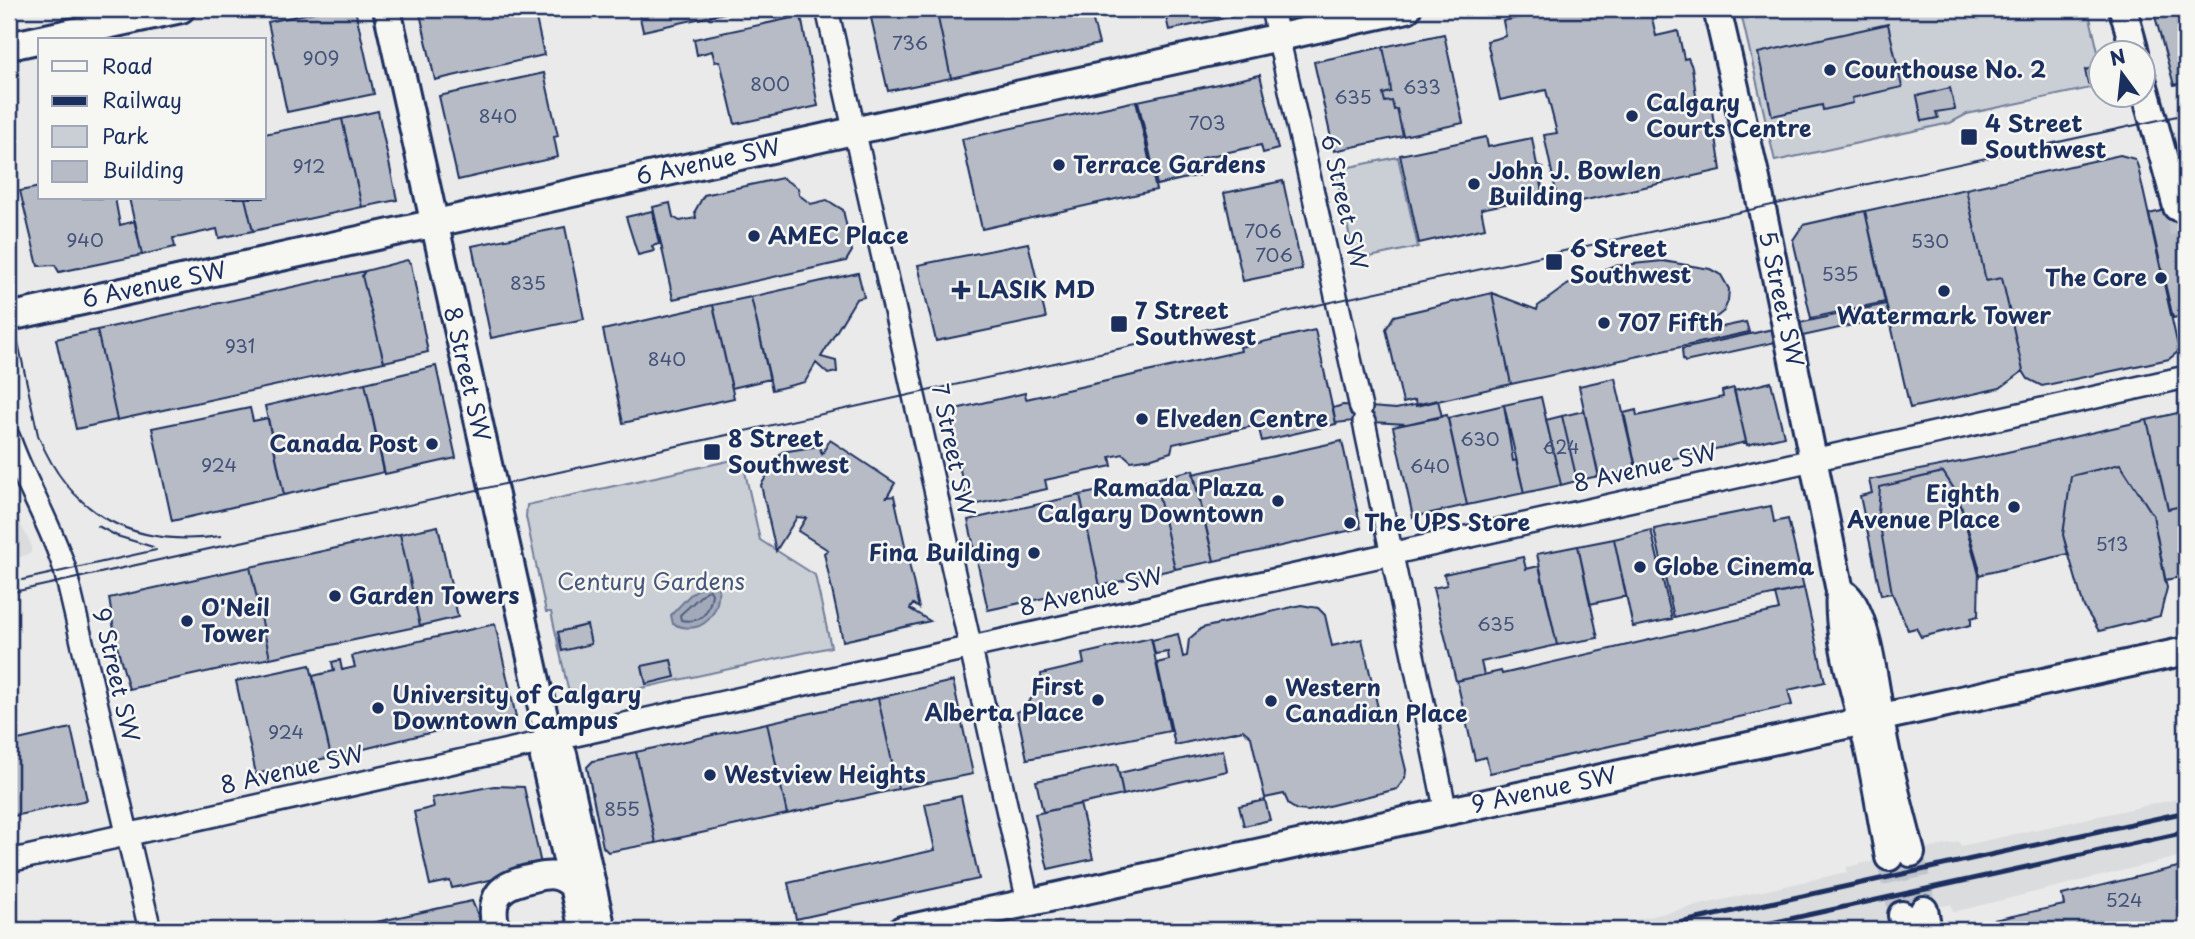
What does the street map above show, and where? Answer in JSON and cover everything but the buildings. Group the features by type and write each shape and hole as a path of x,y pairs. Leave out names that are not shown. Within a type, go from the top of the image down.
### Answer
{"main road":[{"path":"46,38 181,9"},
{"name":"8 Street SW","path":"387,9 432,222 550,739 563,754 602,930"},
{"name":"6 Avenue SW","path":"9,317 1407,9"},
{"name":"5 Street SW","path":"1717,9 1756,179 1840,591 1839,605 1871,719 1900,855"},
{"path":"2123,9 2131,38"},
{"path":"9,46 38,40"},
{"path":"2151,108 2177,207"},
{"name":"9 Avenue SW","path":"902,930 2186,651"},
{"name":"8 Street SW","path":"550,739 544,758 583,930"},
{"path":"496,930 493,909 500,891 509,883 549,874 567,880 573,886"}],"street":[{"name":"7 Street SW","path":"827,9 1028,902"},
{"name":"6 Street SW","path":"1272,9 1363,415 1446,812"},
{"name":"8 Avenue SW","path":"9,861 2186,377"},
{"name":"9 Street SW","path":"9,438 21,473 58,546 65,570 150,930"}],"shaded area":[{"path":"9,503 31,544 31,553 9,561"},
{"path":"2186,797 2186,855 1953,912 1951,904 1880,921 1881,930 1590,930 1847,872 1847,867 1959,842 1961,846"}],"green space":[{"path":"1740,9 2088,9 2095,38 2086,38 2086,89 1967,114 1950,123 1775,161"},
{"path":"1398,157 1418,247 1355,260 1335,170"},
{"name":"Century Gardens","path":"742,458 760,540 815,575 831,647 591,699 568,689 551,612 546,612 526,517 527,505"}],"water":[{"path":"711,579 718,583 718,594 717,604 708,620 694,627 673,624 671,615 690,595"}],"tunnel":[{"path":"2177,207 2186,244"},
{"path":"1911,853 1924,910"},
{"path":"1889,857 1902,915"}],"tram line":[{"path":"9,593 2186,114"},
{"path":"9,300 38,435 68,487 88,506 110,521 134,531 161,537 221,536"},
{"path":"98,526 117,536 153,547"},
{"path":"22,580 156,550"}],"railway":[{"path":"1647,930 2186,812"},
{"path":"1739,930 2186,832"}],"place":[{"name":"Courthouse No. 2","path":"1830,70"},
{"name":"Calgary Courts Centre","path":"1632,116"},
{"name":"4 Street Southwest","path":"1969,137"},
{"name":"Terrace Gardens","path":"1059,165"},
{"name":"John J. Bowlen Building","path":"1474,184"},
{"name":"AMEC Place","path":"754,236"},
{"name":"6 Street Southwest","path":"1554,262"},
{"name":"The Core","path":"2161,278"},
{"name":"LASIK MD","path":"961,290"},
{"name":"Watermark Tower","path":"1944,291"},
{"name":"707 Fifth","path":"1604,323"},
{"name":"7 Street Southwest","path":"1119,324"},
{"name":"Elveden Centre","path":"1142,419"},
{"name":"Canada Post","path":"432,444"},
{"name":"8 Street Southwest","path":"712,452"},
{"name":"Ramada Plaza Calgary Downtown","path":"1278,501"},
{"name":"Eighth Avenue Place","path":"2014,507"},
{"name":"The UPS Store","path":"1350,523"},
{"name":"Fina Building","path":"1034,553"},
{"name":"Globe Cinema","path":"1640,567"},
{"name":"Garden Towers","path":"335,596"},
{"name":"O'Neil Tower","path":"187,621"},
{"name":"First Alberta Place","path":"1098,700"},
{"name":"Western Canadian Place","path":"1271,701"},
{"name":"University of Calgary Downtown Campus","path":"378,708"},
{"name":"Westview Heights","path":"710,775"}]}
